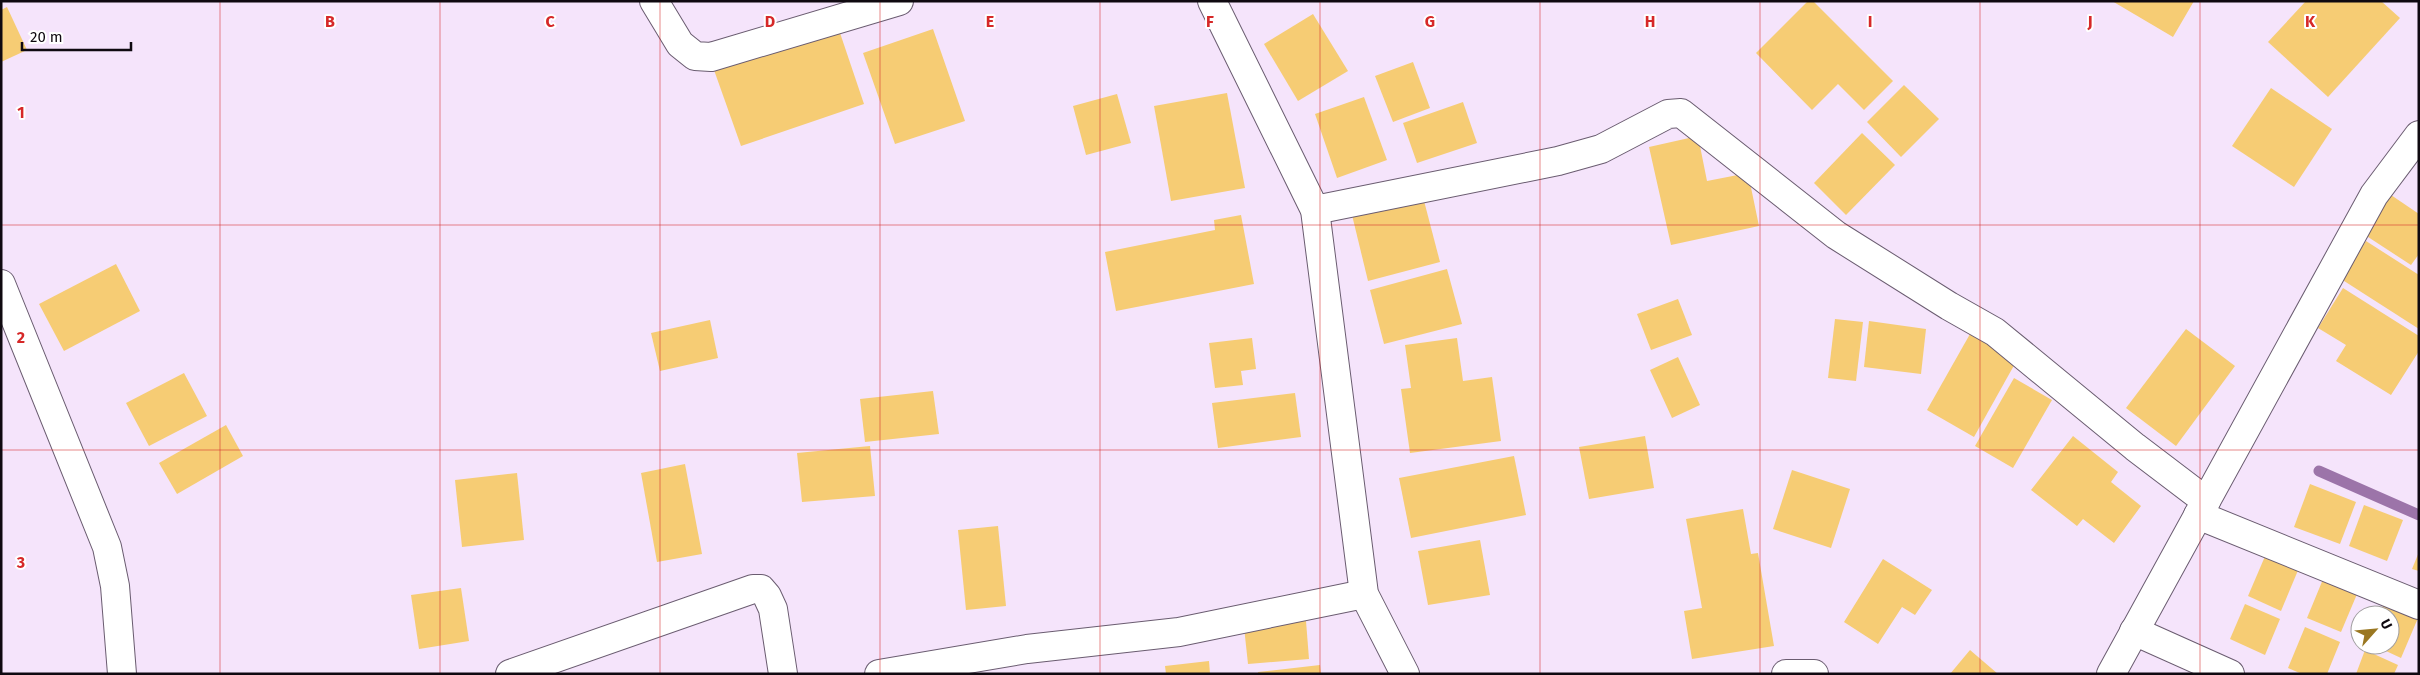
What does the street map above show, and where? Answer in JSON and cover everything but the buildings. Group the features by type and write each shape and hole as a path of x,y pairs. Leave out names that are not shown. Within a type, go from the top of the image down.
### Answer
{"street":[{"path":"654,1 680,44 695,56 711,57 899,1"},
{"path":"1212,1 1315,210 1364,594 1405,674"},
{"path":"1315,210 1558,161 1601,149 1668,114 1681,113 1836,235 1948,306 1995,332 2135,447 2202,508 2419,605"},
{"path":"2110,674 2374,195 2419,135"},
{"path":"1,284 106,546 115,586 122,674"},
{"path":"510,674 753,589 761,589 767,596 773,609 783,674"},
{"path":"879,674 1027,649 1179,632 1364,594"},
{"path":"2134,631 2230,674"},
{"path":"1786,674 1814,674"}],"waterway":[{"path":"2319,471 2419,515"}]}
